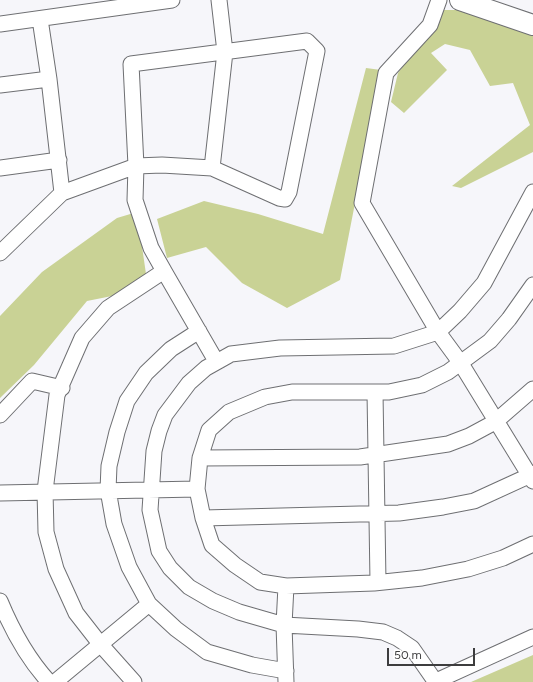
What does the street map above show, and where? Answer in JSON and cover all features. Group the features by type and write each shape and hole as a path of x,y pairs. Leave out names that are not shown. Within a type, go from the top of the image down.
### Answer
{"main road":[{"path":"460,0 533,25"}],"street":[{"path":"0,24 172,0"},
{"path":"212,168 225,52 219,0"},
{"path":"203,518 377,514 436,508 474,500 532,476 495,422 460,362 438,332 362,203 386,73 430,25 439,0"},
{"path":"40,19 49,79 62,193"},
{"path":"0,253 62,193 136,166 162,165 212,168 285,200 289,192 317,51 308,41 130,64 136,166 135,200 151,248 216,361"},
{"path":"0,86 49,79"},
{"path":"0,168 59,160"},
{"path":"533,192 484,283 460,311 438,332 394,346 280,348 231,354 216,361 189,383 165,415 159,431 154,451 150,510 159,551 170,568 189,587 213,601 238,612 284,625 358,629 382,632 397,638 412,648 435,682 533,637"},
{"path":"134,682 101,645 76,613 56,569 46,532 45,491 58,396 82,338 108,308 164,271"},
{"path":"532,289 490,341 448,372 422,384 389,392 292,392 265,397 229,412 209,430 200,458 197,489 203,518 212,545 235,565 260,582 286,586 378,582 422,578 468,569 503,558 533,544"},
{"path":"199,331 171,349 146,373 127,401 117,432 109,466 108,490 114,524 129,567 149,604 176,629 207,652 286,677 284,625 286,586"},
{"path":"0,415 32,381 62,388"},
{"path":"200,458 360,457 448,444 469,436 495,422 533,389"},
{"path":"375,392 378,582"},
{"path":"0,493 197,489"},
{"path":"0,601 10,627 41,673 49,682"},
{"path":"55,682 149,604"}],"green space":[{"path":"444,10 461,10 533,34 533,152 461,188 452,186 530,125 513,83 490,86 470,50 445,44 431,53 447,70 404,113 391,102 398,73"},
{"path":"366,68 381,70 340,280 287,308 242,283 206,247 167,258 157,219 204,201 258,214 323,234"},
{"path":"137,212 146,274 112,296 87,301 34,365 0,398 0,316 42,272 117,218"},
{"path":"533,655 533,682 471,682"}]}
